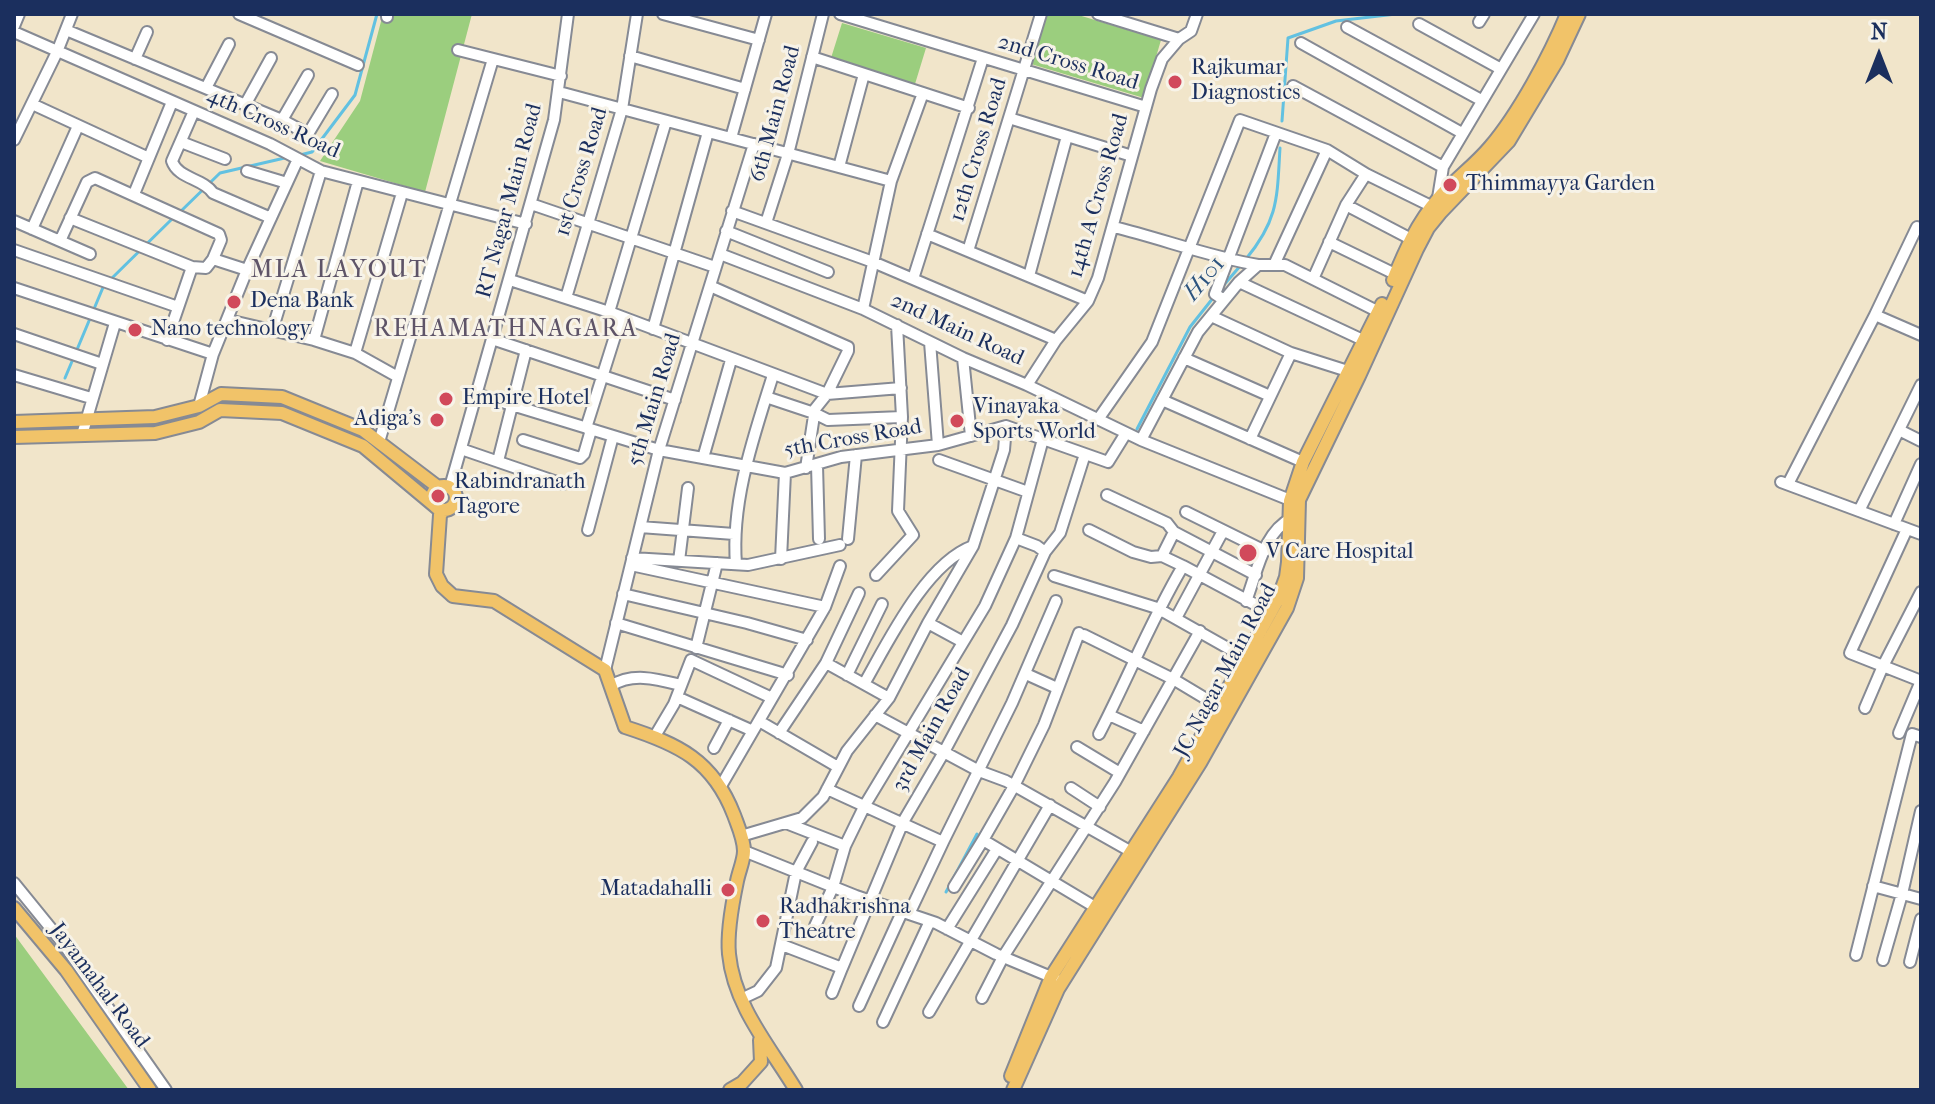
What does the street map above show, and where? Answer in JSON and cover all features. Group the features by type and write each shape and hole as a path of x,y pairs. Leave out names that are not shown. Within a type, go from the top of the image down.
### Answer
{"main road":[{"name":"JC Nagar Main Road","path":"1005,1090 1057,980 1224,710 1294,590 1297,578 1294,502 1303,462 1355,374 1365,341 1382,314 1411,239 1505,128 1567,14"},
{"name":"JC Nagar Main Road","path":"1294,502 1437,205 1509,141 1557,61 1579,14"},
{"path":"14,422 155,417 199,406 221,394 282,397 363,430 455,493 455,501 451,507 439,508 363,446 282,413 220,410 199,422 155,433 14,437"},
{"path":"444,487 432,494 440,515 436,574 442,586 453,596 494,601 605,670 623,725 655,736 694,757 721,786 744,851 736,884 729,949 741,999 760,1036 796,1090"},
{"name":"JC Nagar Main Road","path":"1251,660 1286,577 1294,518"},
{"name":"Jayamahal Road","path":"14,908 66,970 150,1090"},
{"name":"Jayamahal Road","path":"14,917 59,971 141,1090"},
{"name":"JC Nagar Main Road","path":"1013,1090 1033,1030"},
{"path":"730,1090 742,1083 761,1062 760,1036"}],"street":[{"path":"14,26 19,14"},
{"path":"14,140 72,14"},
{"path":"239,14 256,17 353,63"},
{"name":"RT Nagar Main Road","path":"444,487 461,449 526,224 559,92 568,14"},
{"name":"1st Cross Road","path":"566,298 622,109 637,14"},
{"path":"663,14 759,40"},
{"path":"731,138 766,14"},
{"name":"6th Main Road","path":"766,223 788,154 823,14"},
{"name":"2nd Cross Road","path":"840,14 1146,107"},
{"name":"12th Cross Road","path":"968,251 1041,14"},
{"path":"1098,14 1179,39"},
{"name":"14th A Cross Road","path":"1027,385 1056,340 1088,301 1114,227 1162,59 1179,39 1191,31 1197,14"},
{"path":"1099,418 1152,342 1240,120 1327,150 1366,174 1437,205 1443,167 1534,14"},
{"path":"1419,24 1501,69"},
{"path":"1347,27 1481,100"},
{"path":"66,30 282,120 308,134 332,94"},
{"name":"4th Cross Road","path":"14,32 321,171 526,224"},
{"path":"135,59 147,32"},
{"path":"1301,43 1462,133"},
{"path":"206,88 229,44"},
{"path":"458,50 561,76"},
{"path":"630,56 745,89"},
{"path":"812,57 969,108"},
{"path":"245,105 271,58"},
{"path":"913,279 983,58"},
{"path":"379,442 493,59"},
{"path":"839,167 864,74"},
{"path":"282,120 308,75"},
{"path":"1293,86 1443,167"},
{"path":"559,92 891,181"},
{"name":"2nd Main Road","path":"923,93 891,181 863,309 1141,440 1294,502"},
{"path":"134,194 172,102"},
{"path":"32,104 149,158"},
{"path":"194,111 172,161 173,166 213,193 271,218"},
{"path":"1009,118 1132,156"},
{"path":"609,312 666,121"},
{"path":"32,229 78,126"},
{"path":"653,329 708,132"},
{"path":"1141,440 1220,297 1227,260 1276,133"},
{"path":"1029,276 1067,136"},
{"path":"181,142 225,159"},
{"name":"5th Main Road","path":"605,670 659,450 754,144"},
{"path":"1274,265 1327,150"},
{"path":"199,406 213,354 287,183 295,157"},
{"path":"247,171 287,183"},
{"path":"272,331 321,171"},
{"path":"1313,279 1346,205 1366,174"},
{"path":"60,241 70,218 87,182 95,178 219,234 221,240 206,268 192,267 70,218"},
{"path":"314,340 358,181"},
{"path":"355,353 402,193"},
{"path":"531,204 715,267"},
{"path":"1346,205 1411,239"},
{"path":"732,211 873,262 1056,340"},
{"path":"14,221 90,254"},
{"path":"1114,227 1227,260 1285,265 1382,314"},
{"path":"1917,227 1875,315 1785,483 1921,534"},
{"path":"726,231 828,272"},
{"path":"927,234 1088,301"},
{"path":"1329,242 1395,274"},
{"path":"14,250 178,307"},
{"path":"720,254 863,309"},
{"path":"213,259 247,270"},
{"path":"1220,297 1258,265"},
{"path":"167,340 192,267"},
{"path":"510,280 609,312 827,394 901,388"},
{"path":"1239,282 1365,341"},
{"path":"710,286 848,347 827,394 814,413 811,466 819,539"},
{"path":"14,288 213,354"},
{"path":"1875,315 1921,335"},
{"path":"1211,316 1291,353 1355,374"},
{"path":"523,440 580,458 584,454 602,375 621,317"},
{"path":"228,320 355,353 398,377"},
{"path":"82,435 115,323"},
{"path":"876,575 913,535 898,511 902,417 897,325"},
{"path":"14,334 102,364"},
{"path":"492,339 675,400"},
{"path":"930,342 938,445"},
{"path":"498,461 526,350"},
{"path":"1250,439 1291,353"},
{"path":"963,358 971,436"},
{"path":"1184,358 1270,396"},
{"path":"703,458 731,360"},
{"path":"14,375 91,398"},
{"path":"736,564 734,534 746,466 773,375"},
{"path":"1859,511 1921,385"},
{"name":"5th Cross Road","path":"476,394 659,450 785,473 856,455 938,445 1006,426"},
{"path":"766,397 828,420 902,417"},
{"path":"1162,400 1303,462"},
{"path":"741,836 802,818 823,797 838,767 889,698 973,546 1004,450 1006,426 1108,462 1126,433"},
{"path":"1899,430 1921,441"},
{"path":"588,530 613,436"},
{"path":"815,926 833,887 845,846 865,805 985,606 1016,538 1043,439"},
{"path":"461,449 563,484"},
{"name":"3rd Main Road","path":"832,993 903,822 1012,625 1045,552 1060,533 1085,454"},
{"path":"632,561 748,565 844,542 856,455"},
{"path":"939,460 1028,492"},
{"path":"1894,524 1921,464"},
{"path":"781,559 785,473"},
{"path":"679,561 688,488"},
{"path":"1107,495 1167,523 1174,532 1256,575"},
{"path":"1186,512 1265,551"},
{"path":"1246,601 1274,531 1294,518"},
{"path":"640,527 734,534"},
{"path":"1899,733 1921,681 1850,653 1907,529"},
{"path":"1089,530 1133,552 1151,557 1162,556 1271,613"},
{"path":"1176,618 1223,531"},
{"path":"1162,556 1174,532"},
{"path":"1016,538 1045,552"},
{"path":"864,684 915,596 960,551 973,546"},
{"path":"632,561 714,584 825,607"},
{"path":"696,648 717,563"},
{"path":"721,786 825,607 840,566"},
{"path":"1099,734 1136,661 1157,608 1183,566"},
{"path":"1054,576 1157,608 1251,660"},
{"path":"1865,708 1921,592"},
{"path":"779,733 826,663 859,593"},
{"path":"623,594 807,640"},
{"path":"859,1006 979,771 1026,674 1056,601"},
{"path":"847,675 882,604"},
{"path":"616,623 788,675"},
{"path":"928,623 963,642"},
{"path":"982,998 1003,957 1100,807 1200,631"},
{"path":"954,887 1014,786 1044,725 1081,634 1173,679 1224,710"},
{"path":"655,736 677,697 691,660 772,698"},
{"path":"826,663 889,698"},
{"path":"1026,674 1057,688"},
{"path":"611,686 627,677 681,685"},
{"path":"677,697 729,720 779,733 838,767"},
{"path":"875,715 1050,805 1136,854"},
{"path":"1109,715 1144,731"},
{"path":"714,748 729,720"},
{"path":"1856,955 1912,734 1921,737"},
{"path":"1077,747 1120,773"},
{"path":"1071,788 1100,807"},
{"path":"827,789 943,842"},
{"path":"929,1012 1050,805"},
{"path":"1883,960 1921,811"},
{"path":"786,823 845,846"},
{"path":"983,840 1101,910"},
{"path":"741,999 758,991 776,968 796,872 812,842"},
{"path":"947,929 997,849"},
{"path":"744,851 930,921 1057,980"},
{"path":"14,883 62,942 166,1090"},
{"path":"1873,886 1921,899"},
{"path":"1910,962 1921,919"},
{"path":"883,1022 930,921"},
{"path":"782,945 842,968"}],"green space":[{"path":"383,14 472,14 425,192 320,161 360,101"},
{"path":"1046,14 1075,14 1161,40 1144,98 1031,64"},
{"path":"842,23 926,48 915,84 831,58"},
{"path":"14,934 129,1090 14,1090"}],"waterway":[{"path":"300,155 312,152 355,95 377,14"},
{"name":"H101","path":"1282,121 1288,38 1336,21 1396,14"},
{"name":"H101","path":"1246,259 1265,232 1274,207 1280,148"},
{"path":"179,213 220,173 289,157"},
{"path":"110,280 173,218"},
{"name":"H101","path":"1223,286 1241,265"},
{"path":"76,352 104,285"},
{"name":"H101","path":"1137,429 1190,327 1213,298"},
{"path":"65,378 73,359"},
{"name":"H101","path":"946,892 977,834"}],"place":[{"name":"Rajkumar Diagnostics","path":"1175,82"},
{"name":"Thimmayya Garden","path":"1450,185"},
{"name":"Dena Bank","path":"234,302"},
{"name":"Nano technology","path":"135,330"},
{"name":"Empire Hotel","path":"446,399"},
{"name":"Adiga's","path":"437,420"},
{"name":"Vinayaka Sports World","path":"957,421"},
{"name":"Rabindranath Tagore","path":"438,496"},
{"name":"V Care Hospital","path":"1248,553"},
{"name":"Matadahalli","path":"728,890"},
{"name":"Radhakrishna Theatre","path":"763,921"}],"district":[{"name":"MLA LAYOUT","path":"339,271"},
{"name":"REHAMATHNAGARA","path":"506,330"}]}
